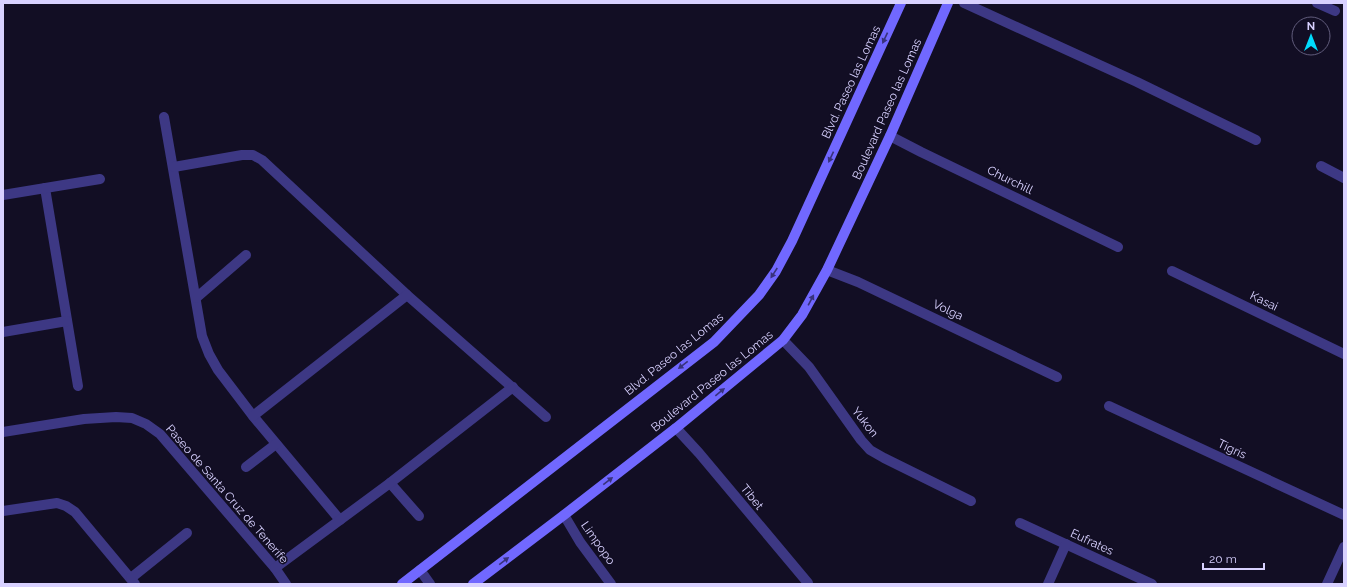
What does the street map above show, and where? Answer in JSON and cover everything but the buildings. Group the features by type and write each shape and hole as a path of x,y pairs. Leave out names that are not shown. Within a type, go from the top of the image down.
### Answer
{"street":[{"name":"Blvd. Paseo las Lomas","path":"402,584 714,342 760,295 776,271 792,240 901,3"},
{"name":"Boulevard Paseo las Lomas","path":"473,584 564,516 676,428 783,340 802,315 827,270 890,136 948,3"},
{"path":"964,3 1137,82 1256,140"},
{"path":"1317,3 1335,11"},
{"path":"164,117 174,167 202,336 209,354 218,370 253,416 340,520"},
{"name":"Churchill","path":"890,136 1118,247"},
{"path":"174,167 242,155 253,155 262,160 407,295 546,416"},
{"path":"1321,166 1344,178"},
{"path":"3,195 100,179"},
{"path":"45,188 78,386"},
{"path":"196,298 246,255"},
{"name":"Volga","path":"827,270 858,282 1057,377"},
{"name":"Kasai","path":"1172,271 1344,354"},
{"path":"253,416 407,295"},
{"path":"3,332 68,321"},
{"name":"Yukon","path":"783,340 809,367 861,440 870,450 971,501"},
{"path":"275,568 513,387"},
{"name":"Tigris","path":"1109,406 1344,515"},
{"name":"Paseo de Santa Cruz de Tenerife","path":"3,432 84,419 116,416 132,418 146,424 160,434 275,568 286,584"},
{"name":"Tibet","path":"676,428 699,453 808,583"},
{"path":"246,467 276,444"},
{"path":"390,482 419,516"},
{"path":"3,511 57,503 66,506 75,512 133,581 187,533"},
{"name":"Limpopo","path":"564,516 580,542 611,584"},
{"name":"Eufrates","path":"1020,523 1152,584"},
{"path":"1048,584 1066,544"},
{"path":"1327,584 1344,547"},
{"path":"420,570 430,584"}]}
